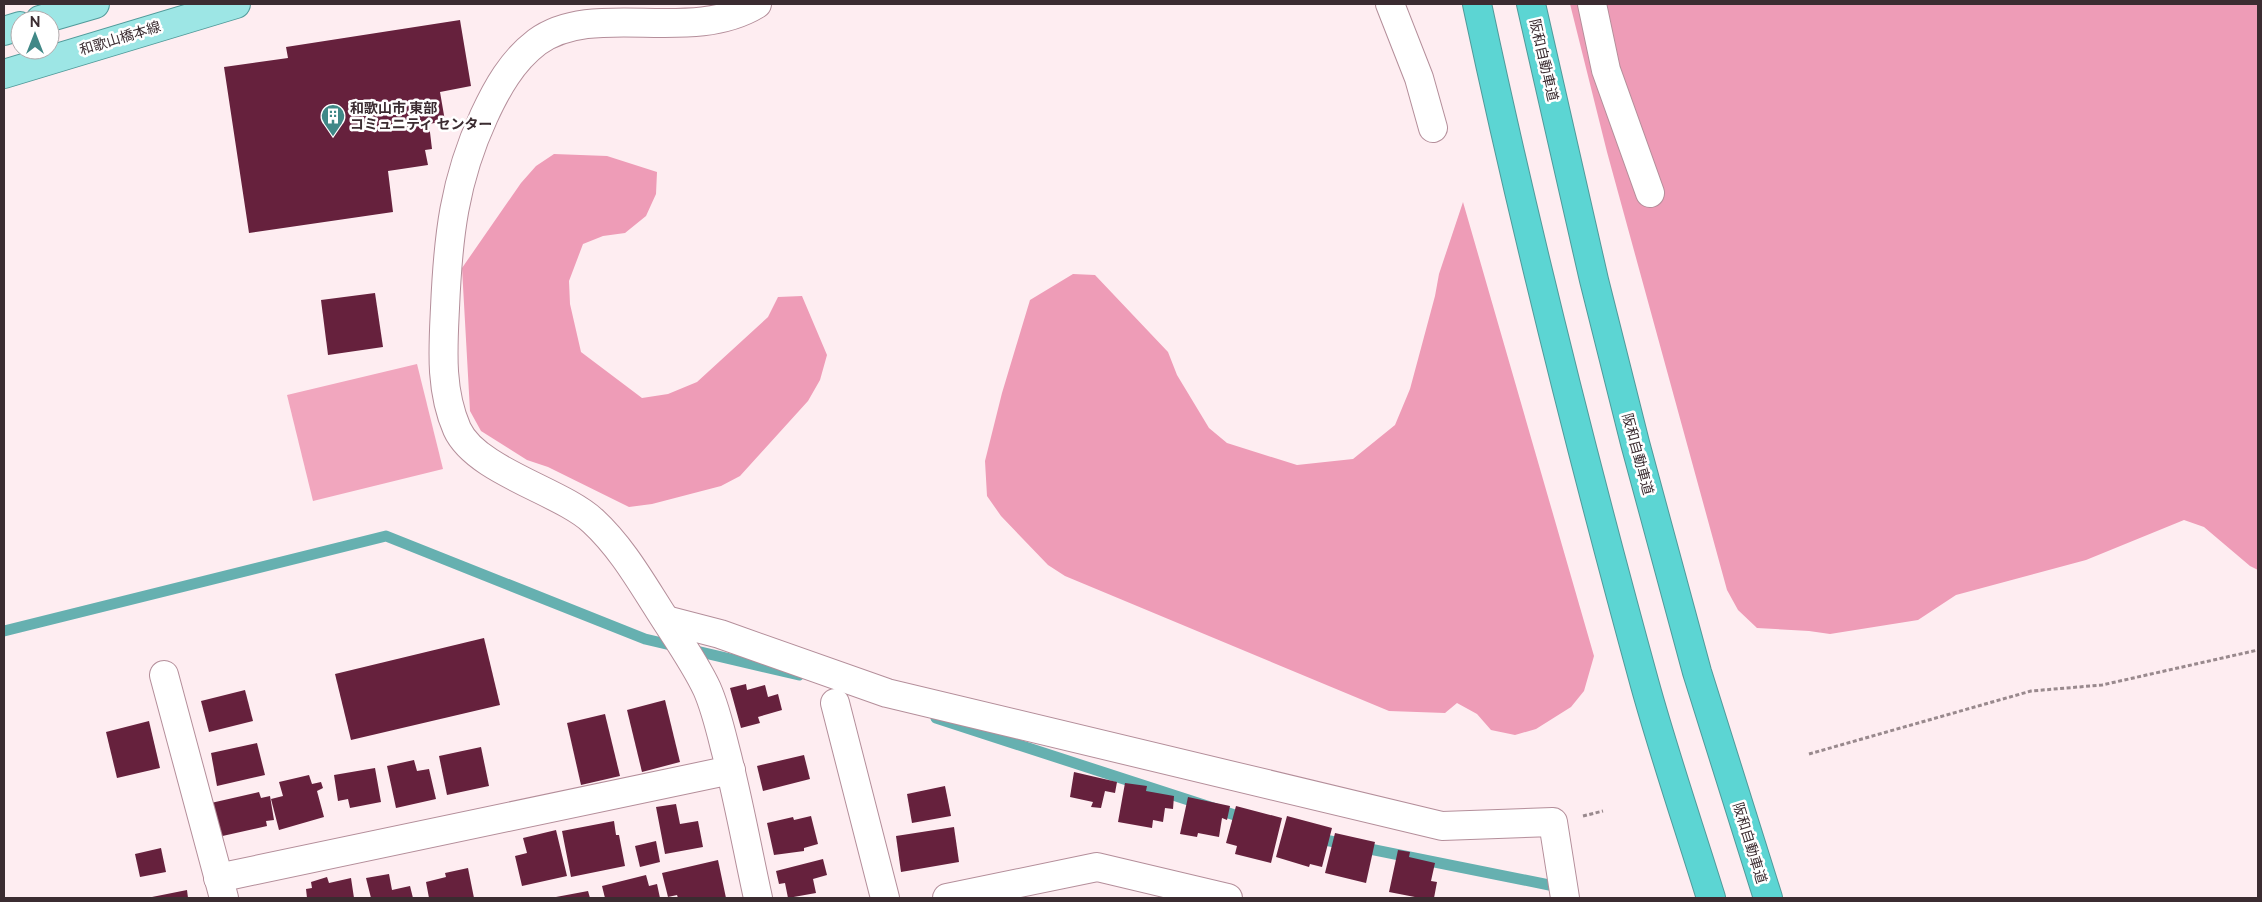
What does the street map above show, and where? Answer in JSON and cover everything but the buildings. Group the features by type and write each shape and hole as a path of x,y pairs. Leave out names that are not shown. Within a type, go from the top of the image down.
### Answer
{"highway":[{"path":"1468,4 1492,75"},
{"path":"1477,4 1542,294 1584,456 1646,687 1711,898"},
{"name":"阪和自動車道","path":"1531,4 1592,270 1635,443 1697,672 1768,898"}],"main road":[{"path":"60,14 95,4"},
{"name":"和歌山橋本線","path":"4,74 236,4"}],"street":[{"path":"674,23 709,4"},
{"path":"757,4 746,11 715,20 674,23 590,23 564,27 540,40 520,56 505,76 489,105 462,170 448,248 443,363 448,400 458,432 476,451 502,469 592,519 617,547 666,620 707,688 731,770 758,898"},
{"path":"1390,4 1419,78 1433,128"},
{"path":"1592,4 1606,70 1650,193"},
{"path":"666,620 720,634 887,693 1442,826 1553,822 1566,898"},
{"path":"164,675 221,888 731,770"},
{"path":"835,703 885,898"},
{"path":"947,898 1097,867 1228,898"}],"path":[{"path":"1809,754 2031,691 2102,685 2258,650"}],"shaded area":[{"path":"1570,4 2258,4 2258,570 2250,566 2204,527 2184,520 2086,560 1956,595 1918,620 1830,634 1757,628 1738,610 1727,590 1607,152"},
{"path":"554,154 607,156 657,172 656,194 646,216 625,233 603,236 583,244 569,281 570,304 581,352 642,398 668,394 697,382 768,317 778,297 802,296 827,355 820,380 808,401 740,476 721,486 652,504 629,507 548,467 527,460 481,431 470,411 462,268 521,183 536,166"},
{"path":"1463,202 1594,656 1584,691 1571,707 1536,729 1515,735 1491,730 1477,714 1457,703 1445,713 1389,711 1065,576 1048,565 1001,516 987,496 985,461 1002,393 1030,300 1073,274 1095,275 1168,352 1177,375 1209,428 1227,443 1297,465 1353,459 1395,425 1410,389 1435,296 1439,274"},
{"path":"417,364 443,469 313,501 287,395"}],"waterway":[{"path":"4,631 386,536 645,639 799,675"},
{"path":"936,718 1247,819"},
{"path":"1315,838 1564,888"}],"place":[{"name":"和歌山市 東部 コミュニティ センター","path":"333,137"}]}
